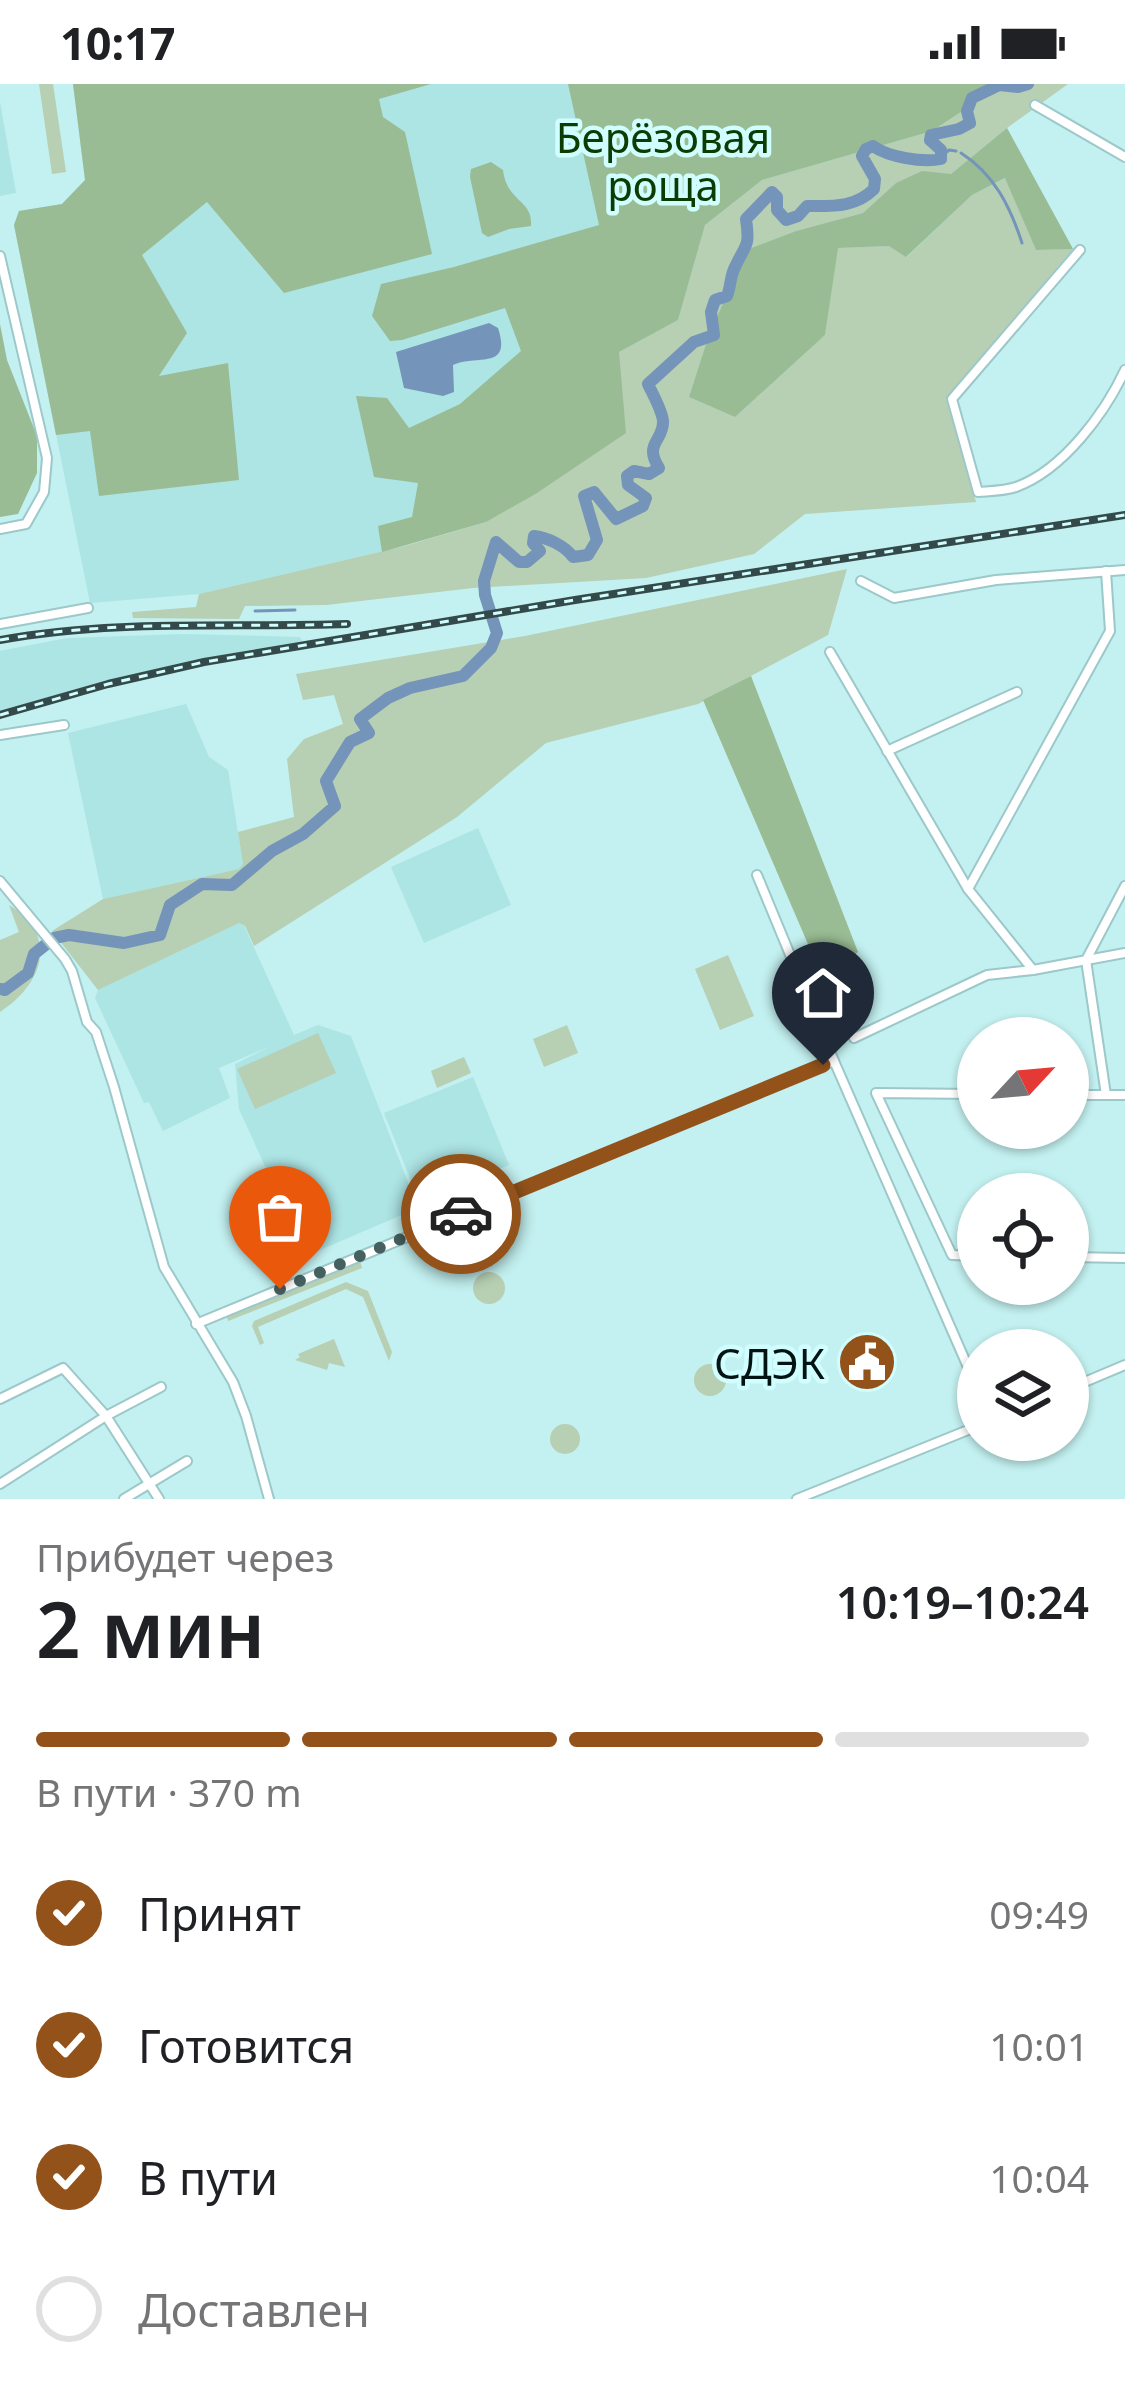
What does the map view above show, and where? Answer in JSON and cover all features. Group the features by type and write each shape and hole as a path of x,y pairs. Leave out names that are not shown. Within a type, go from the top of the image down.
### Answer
{"street":[{"path":"1035,105 1125,157"},
{"path":"1080,250 952,399 978,492 1015,487 1049,469 1069,452 1125,370"},
{"path":"0,256 46,458 44,492 26,524 0,529"},
{"path":"861,581 894,598 996,580 1125,570"},
{"path":"968,889 1110,631 1106,571"},
{"path":"0,624 88,608"},
{"path":"830,652 968,889 1033,970"},
{"path":"886,751 1017,692"},
{"path":"0,735 64,725"},
{"path":"757,875 957,1342"},
{"path":"0,881 72,971 114,1087 164,1267 233,1382 269,1499"},
{"path":"1106,1095 1086,960 1125,886"},
{"path":"0,905 16,900"},
{"path":"854,1038 987,975 1125,953"},
{"path":"196,1324 834,1060"},
{"path":"957,1094 876,1093 952,1256 957,1256"},
{"path":"1089,1095 1125,1095"},
{"path":"1089,1257 1125,1258"},
{"path":"1089,1380 1125,1365"},
{"path":"0,1399 63,1368 106,1416 159,1499"},
{"path":"0,1484 161,1387"},
{"path":"797,1499 957,1434"},
{"path":"124,1499 187,1461"}],"shaded area":[{"path":"73,84 885,84 1007,128 1073,249 946,399 976,502 537,493 401,547 199,594 90,603 14,225 19,211 62,204 85,180"},
{"path":"0,102 16,193 0,196"},
{"path":"489,323 498,328 500,350 490,358 453,365 454,392 443,396 404,388 396,352"},
{"path":"300,637 302,641 194,660 0,714 0,651 67,638"},
{"path":"186,704 209,757 228,770 243,864 239,869 103,899 68,733"},
{"path":"478,828 511,905 424,943 391,867"},
{"path":"239,923 294,1035 318,1025 351,1036 418,1208 306,1256 239,1109 235,1064 271,1046 219,1068 230,1098 163,1131 149,1102 144,1103 95,998 98,990"},
{"path":"473,1077 509,1165 419,1201 384,1113"}],"green space":[{"path":"39,84 53,84 66,172 52,174"},
{"path":"73,84 431,84 379,99 383,117 405,132 432,254 284,293 207,202 142,255 187,333 159,376 228,363 239,480 99,496 90,431 56,435 14,225 19,211 62,204 85,180"},
{"name":"Берёзовая роща","path":"568,84 1003,84 932,131 762,180 705,225 678,320 619,352 626,433 486,522 382,552 378,526 412,517 418,483 374,477 356,396 387,398 409,428 460,404 521,351 505,308 390,341 372,316 381,284 599,225"},
{"path":"1003,84 1068,84 951,174 896,183 863,213 746,250 708,338 689,397 735,417 825,335 837,248 889,246 907,257 972,195 1006,178 1036,250 1073,249 946,399 976,502 805,514 754,554 646,578 473,588 326,605 245,606 239,619 133,618 132,612 196,607 199,594 486,522 619,352 678,320 705,225 762,180 932,131"},
{"path":"1007,128 1073,249 1036,250 1005,178 972,195 906,257 889,246 838,248 825,335 735,417 689,397 708,338 746,250 863,213 896,183 922,171 951,174"},
{"path":"491,162 503,170 509,189 531,217 531,226 488,237 482,233 471,169"},
{"path":"0,324 7,360 37,436 37,473 18,514 0,517"},
{"path":"847,569 828,635 698,704 546,743 457,817 254,946 239,923 98,990 52,931 103,899 239,869 243,864 238,832 294,817 287,759 304,739 343,724 334,695 303,700 296,674 525,636"},
{"path":"751,676 858,952 823,979 703,700"},
{"path":"9,905 35,931 40,960 27,988 0,1012 0,940 19,932"},
{"path":"728,955 754,1016 720,1030 695,969"},
{"path":"567,1025 578,1053 544,1067 533,1039"},
{"path":"318,1033 336,1073 255,1109 237,1069"},
{"path":"464,1057 471,1073 437,1088 431,1071"},
{"path":"360,1261 362,1268 228,1321 226,1314"},
{"path":"489,1272 500,1277 505,1288 500,1299 489,1304 478,1299 473,1288 478,1277"},
{"path":"346,1282 368,1291 392,1352 389,1361 363,1297 346,1289 258,1327 264,1343 260,1345 254,1321"},
{"path":"334,1339 345,1367 329,1363 327,1370 295,1360 298,1354"},
{"path":"710,1364 721,1369 726,1380 721,1391 710,1396 699,1391 694,1380 699,1369"},
{"path":"565,1424 580,1439 565,1454 550,1439"}],"waterway":[{"path":"0,989 28,973 34,954 54,938 69,935 124,943 160,935 170,905 202,884 232,885 335,806 326,781 350,742 369,733 360,719 410,688 463,676 491,648 497,633 484,581 496,542 519,562 527,562 540,551 534,536 555,543 573,557 588,555 597,540 584,496 594,492 616,519 643,506 646,498 628,485 627,476 659,468 653,447 663,421 648,384 694,342 714,335 711,312 715,300 727,296 746,245 746,219 772,192 786,220 807,206 859,200 874,189 875,179 862,156 866,149 873,146 916,160 941,159 931,135 970,123 967,111 972,98 999,85 1028,84"},
{"path":"943,155 956,151"},
{"path":"961,153 999,192 1022,243"},
{"path":"255,611 295,610"}],"railway":[{"path":"0,715 204,662 1125,515"},
{"path":"0,640 86,629 347,624"}],"way so far":[{"path":"280,1289 461,1214"}],"place":[{"name":"СДЭК","path":"867,1362"}],"route":[{"path":"461,1214 823,1065"}]}
